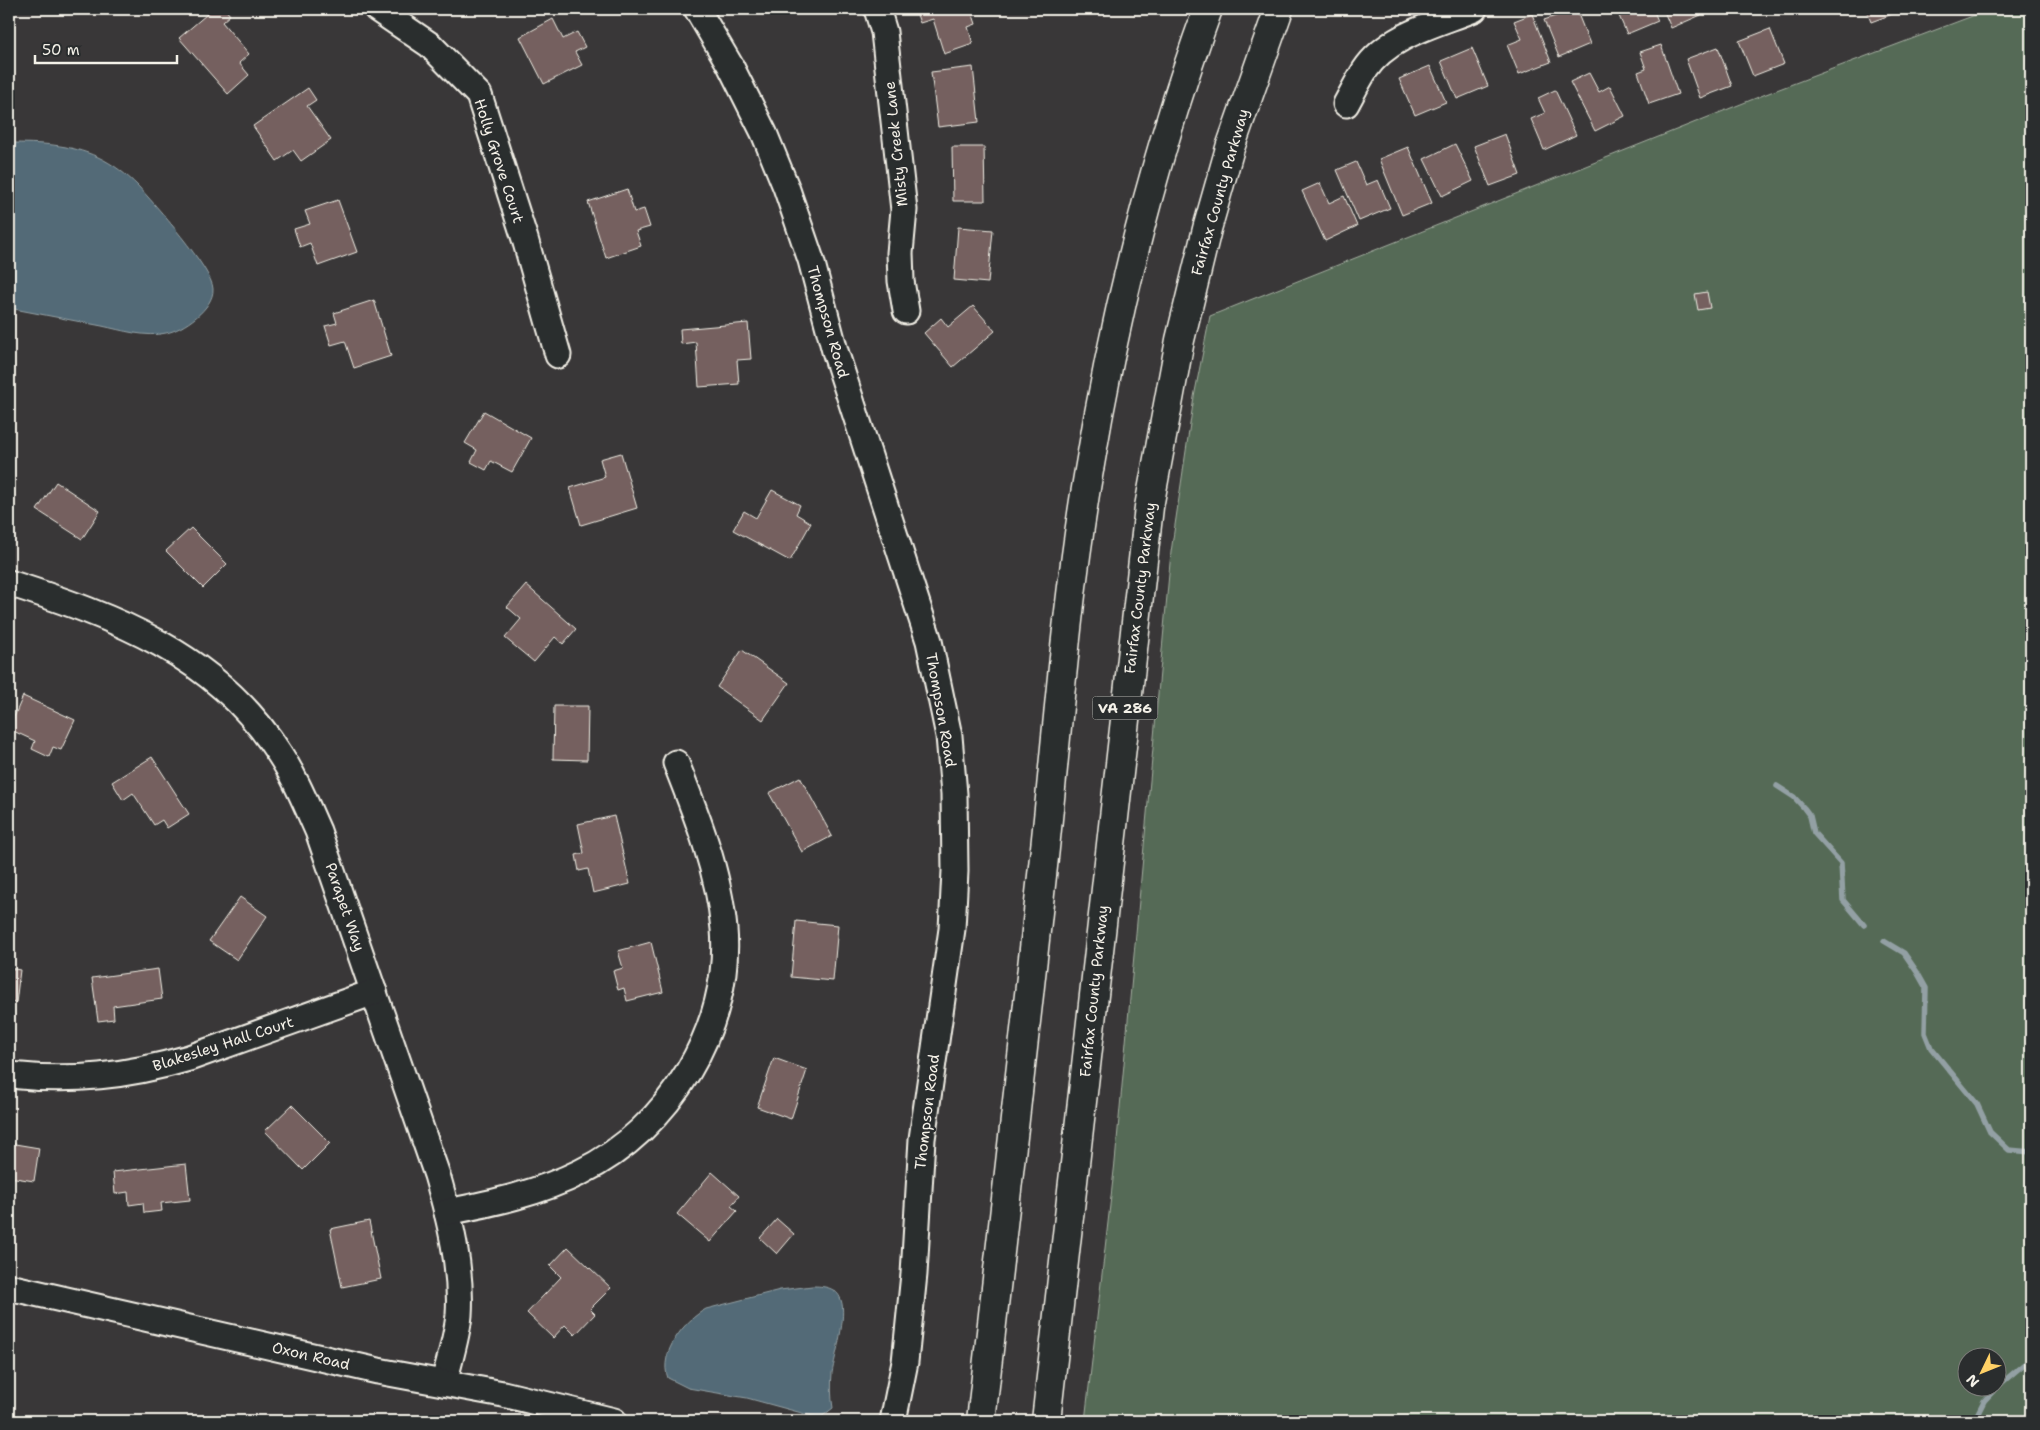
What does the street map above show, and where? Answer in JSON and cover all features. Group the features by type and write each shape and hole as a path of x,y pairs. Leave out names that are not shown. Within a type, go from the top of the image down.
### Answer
{"highway":[{"path":"981,1421 1054,750 1087,478 1108,363 1129,267 1160,154 1208,9"},
{"name":"Fairfax County Parkway","path":"1046,1421 1125,704 1152,488 1180,340 1207,229 1230,148 1279,9"}],"street":[{"name":"Holly Grove Court","path":"377,9 430,45 479,95 525,239 558,356"},
{"name":"Thompson Road","path":"698,9 730,65 764,133 786,187 811,260 835,351 929,641 949,736 954,794 955,852 952,929 923,1130 914,1274 905,1362 893,1421"},
{"name":"Misty Creek Lane","path":"877,9 884,32 904,210 900,254 901,282 906,311"},
{"path":"1346,104 1366,69 1381,53 1403,38 1474,9"},
{"name":"Parapet Way","path":"9,583 112,619 154,638 208,674 254,719 299,787 314,822 374,992 437,1175 447,1212 457,1267 459,1316 444,1383"},
{"path":"447,1212 505,1200 550,1186 602,1160 632,1138 656,1115 679,1087 697,1056 709,1031 718,1000 723,968 724,931 721,904 700,824 676,762"},
{"name":"Blakesley Hall Court","path":"9,1075 44,1079 84,1079 159,1067 374,992"},
{"name":"Oxon Road","path":"9,1286 378,1371 503,1394 614,1421"}],"green space":[{"path":"1991,9 2031,9 2031,1421 1085,1421 1115,1162 1171,552 1194,397 1210,316 1766,94"}],"water":[{"path":"9,143 43,144 76,149 104,160 129,177 168,221 203,267 213,289 212,296 203,310 181,328 166,333 150,335 9,308"},
{"path":"812,1286 825,1287 836,1292 841,1300 843,1316 832,1373 831,1391 833,1408 820,1418 747,1398 688,1388 668,1378 666,1368 670,1348 682,1329 698,1314 706,1309 780,1290"}],"building":[{"path":"213,9 225,9 230,15 222,22 249,54 239,63 249,75 228,94 179,38"},
{"path":"915,9 971,9 976,24 968,27 973,44 944,54 933,19 920,23"},
{"path":"1576,9 1590,44 1559,57 1544,20"},
{"path":"1616,9 1653,9 1658,21 1627,34"},
{"path":"1663,9 1698,9 1701,15 1671,28"},
{"path":"1866,9 1906,9 1871,22"},
{"path":"1532,14 1551,62 1519,74 1507,45 1522,39 1514,21"},
{"path":"553,19 563,39 577,32 585,47 575,52 582,65 544,84 520,37"},
{"path":"1770,29 1784,64 1753,76 1739,41"},
{"path":"1661,45 1678,94 1649,104 1638,72 1646,69 1640,52"},
{"path":"1718,47 1732,86 1700,98 1686,59"},
{"path":"1472,48 1488,86 1457,99 1441,61"},
{"path":"1430,66 1446,102 1415,115 1399,79"},
{"path":"973,67 979,122 938,127 931,72"},
{"path":"1589,73 1599,92 1610,86 1625,116 1595,131 1570,82"},
{"path":"308,88 316,100 307,106 331,140 301,161 293,150 277,161 253,126"},
{"path":"1555,90 1576,135 1544,150 1531,119 1545,113 1538,98"},
{"path":"1505,134 1520,175 1490,186 1474,146"},
{"path":"1455,144 1473,181 1442,196 1424,159"},
{"path":"952,147 984,147 985,201 953,201"},
{"path":"1408,147 1432,203 1402,215 1379,159"},
{"path":"1356,162 1366,185 1378,180 1390,208 1359,221 1337,170"},
{"path":"1320,183 1329,203 1344,196 1357,226 1325,241 1302,191"},
{"path":"627,189 634,212 644,209 650,227 636,231 641,246 606,258 588,202"},
{"path":"338,200 357,252 318,266 310,243 300,247 294,229 310,224 305,211"},
{"path":"958,227 993,230 988,283 954,280"},
{"path":"1707,292 1710,308 1698,310 1695,294"},
{"path":"374,300 391,356 354,368 345,341 331,345 325,326 337,323 334,313"},
{"path":"973,306 995,331 953,367 924,333 941,318 948,327"},
{"path":"748,323 751,359 737,360 739,384 699,387 696,342 681,344 680,329"},
{"path":"484,411 531,438 512,472 491,461 486,470 471,462 477,450 465,443"},
{"path":"621,453 637,508 581,525 570,488 605,477 600,459"},
{"path":"56,482 100,511 82,539 37,510"},
{"path":"772,490 800,505 796,514 811,523 790,561 733,530 744,511 756,518"},
{"path":"191,528 227,564 203,588 166,551"},
{"path":"526,585 576,629 563,644 555,637 534,662 505,638 521,619 507,607"},
{"path":"742,650 789,683 763,720 717,687"},
{"path":"23,696 75,720 61,750 53,747 49,757 32,749 35,741 9,729"},
{"path":"554,706 588,706 587,760 553,759"},
{"path":"152,757 189,814 167,828 162,820 154,825 133,793 123,800 112,782"},
{"path":"800,777 832,836 802,852 769,793"},
{"path":"614,816 630,884 593,893 588,869 579,871 576,855 584,853 578,824"},
{"path":"240,897 267,916 237,960 209,941"},
{"path":"796,921 838,925 833,981 791,977"},
{"path":"651,942 663,992 627,1001 624,988 618,990 613,971 623,968 618,951"},
{"path":"9,968 20,970 16,1003 9,1002"},
{"path":"158,969 162,999 113,1006 114,1019 98,1021 92,978"},
{"path":"774,1058 807,1070 791,1119 757,1107"},
{"path":"292,1105 330,1143 303,1170 265,1131"},
{"path":"9,1143 39,1148 34,1181 9,1177"},
{"path":"186,1164 190,1200 161,1203 162,1211 144,1213 143,1203 129,1205 128,1192 115,1194 113,1172"},
{"path":"712,1172 739,1196 731,1206 737,1211 710,1242 677,1214"},
{"path":"777,1219 794,1234 777,1254 760,1238"},
{"path":"369,1221 381,1279 342,1287 330,1229"},
{"path":"568,1247 611,1288 590,1309 595,1314 575,1335 565,1325 553,1338 527,1313 561,1277 550,1266"}],"waterway":[{"path":"1777,786 1794,797 1804,808 1810,816 1814,833 1841,863 1843,900 1864,925"},
{"path":"1884,941 1904,953 1926,988 1925,1033 1931,1048 1977,1104 1990,1132 2009,1150 2031,1152"},
{"path":"2008,1378 2031,1361"},
{"path":"1974,1421 1987,1398"}]}
